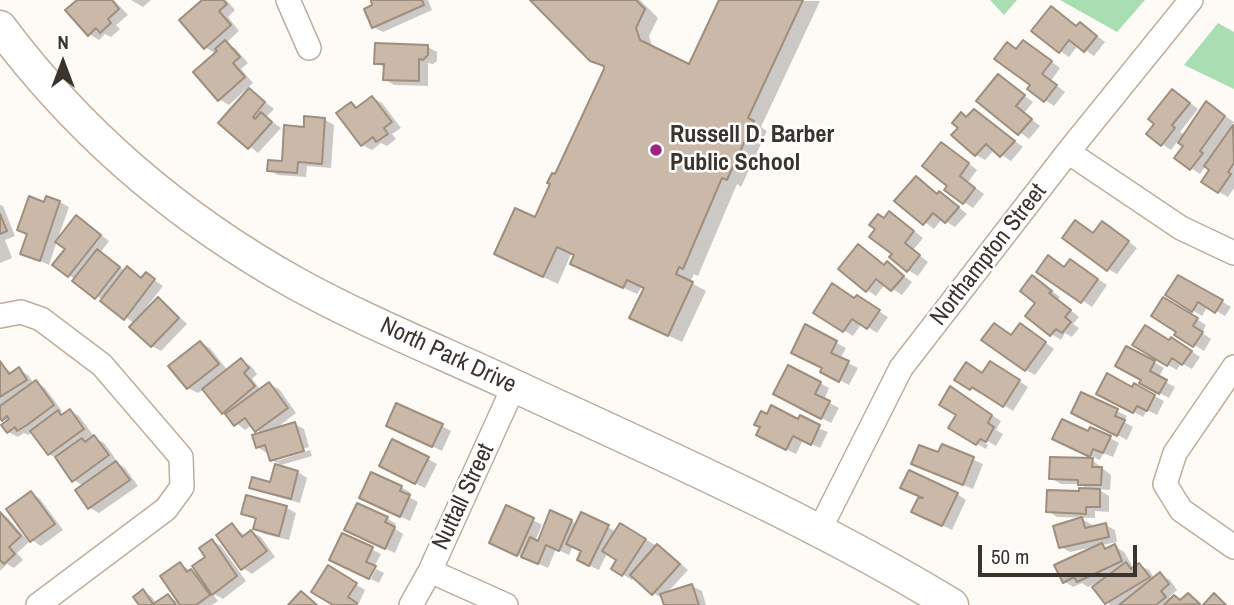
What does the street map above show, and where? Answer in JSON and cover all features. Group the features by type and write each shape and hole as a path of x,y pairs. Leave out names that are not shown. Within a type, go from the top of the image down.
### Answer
{"main road":[{"name":"North Park Drive","path":"0,27 42,81 86,128 134,173 214,233 299,285 666,456 901,573 952,605"}],"street":[{"path":"288,0 309,48"},
{"name":"Northampton Street","path":"819,531 901,368 1068,152 1191,0"},
{"path":"1068,152 1181,228 1234,253"},
{"path":"0,316 21,312 41,319 102,365 181,457 182,487 166,509 38,605"},
{"path":"1234,367 1175,453 1165,484 1181,510 1234,547"},
{"name":"Nuttall Street","path":"411,605 430,571 514,386"},
{"path":"430,571 506,605"}],"green space":[{"path":"990,0 1017,0 1004,15"},
{"path":"1060,0 1145,0 1117,32"},
{"path":"1218,23 1234,32 1234,89 1184,65"}],"building":[{"path":"77,0 112,0 119,9 108,19 111,23 100,33 96,28 88,36 65,10"},
{"path":"202,0 223,0 227,4 219,11 231,25 204,49 179,20"},
{"path":"371,0 422,0 424,5 372,28 364,9 372,5"},
{"path":"530,0 636,0 645,9 636,28 640,40 689,64 719,0 803,0 748,118 754,121 727,180 722,178 683,269 679,267 676,274 693,282 668,336 629,318 644,288 627,280 623,288 570,264 574,255 557,247 543,277 494,254 515,208 535,217 550,184 547,183 552,173 555,174 604,69 604,66 590,61"},
{"path":"1051,6 1076,26 1080,22 1097,36 1084,52 1069,40 1059,53 1031,31"},
{"path":"225,40 240,57 233,63 245,77 218,101 193,72 217,51 215,49"},
{"path":"1023,40 1052,61 1042,74 1057,85 1044,102 1027,89 1030,85 994,59 1007,42 1016,49"},
{"path":"375,43 428,45 428,55 423,60 419,59 419,81 383,80 384,64 374,64"},
{"path":"998,74 1025,95 1016,106 1032,119 1018,135 976,101"},
{"path":"249,88 265,102 253,117 255,119 261,112 272,122 248,149 218,123"},
{"path":"1172,89 1190,103 1172,125 1175,128 1161,146 1146,134 1154,124 1148,119"},
{"path":"372,96 392,122 384,128 388,134 376,142 373,137 361,146 336,113 351,102 356,108"},
{"path":"1206,101 1225,116 1190,170 1174,158 1183,146 1178,143"},
{"path":"974,109 1015,141 1000,157 986,144 975,156 951,135 958,128 952,123 961,112 966,117"},
{"path":"304,116 325,118 322,164 298,162 297,173 267,171 268,160 282,161 284,125 304,127"},
{"path":"1233,125 1234,163 1228,172 1231,174 1218,193 1201,182 1209,170 1204,166"},
{"path":"941,142 969,163 960,176 975,188 963,204 944,190 947,186 922,166"},
{"path":"916,176 937,194 939,191 959,207 945,223 933,213 923,225 894,201"},
{"path":"29,196 44,202 46,196 60,201 40,261 20,254 27,234 17,230"},
{"path":"889,211 914,231 905,243 920,255 907,272 889,257 892,254 869,237 875,229 869,225 878,214 884,218"},
{"path":"0,214 7,231 0,234"},
{"path":"76,215 101,235 68,277 52,265 65,249 55,242"},
{"path":"1075,220 1093,233 1102,221 1129,241 1107,271 1062,238"},
{"path":"858,244 884,265 887,261 904,276 891,291 876,279 866,292 838,269"},
{"path":"97,249 120,267 95,299 72,281"},
{"path":"1048,255 1064,267 1070,259 1098,279 1081,303 1036,272"},
{"path":"127,266 141,278 146,272 155,279 124,320 100,301"},
{"path":"1032,275 1071,310 1065,317 1071,322 1062,333 1056,329 1050,336 1025,316 1035,303 1020,291"},
{"path":"1178,275 1223,300 1215,313 1198,302 1192,312 1165,295"},
{"path":"832,283 854,298 857,295 880,310 867,329 852,319 843,332 813,313"},
{"path":"158,297 179,318 151,347 129,327"},
{"path":"1163,297 1198,318 1193,326 1203,332 1193,347 1151,316"},
{"path":"994,323 1011,335 1020,323 1046,342 1025,371 981,340"},
{"path":"805,324 837,341 831,353 849,361 839,382 820,372 822,368 791,353"},
{"path":"1145,325 1192,351 1182,365 1172,358 1167,366 1132,345"},
{"path":"200,341 219,364 187,389 168,366"},
{"path":"1126,346 1155,361 1150,371 1167,380 1159,394 1139,383 1141,380 1115,366"},
{"path":"241,358 249,368 244,373 255,386 222,414 202,389"},
{"path":"0,361 9,374 19,367 27,380 0,397"},
{"path":"990,361 1020,380 1003,407 972,387 970,390 954,380 966,362 982,373"},
{"path":"788,365 821,382 815,394 830,401 821,419 773,394"},
{"path":"1107,373 1132,387 1134,383 1155,395 1147,411 1137,406 1133,413 1096,394"},
{"path":"36,380 54,405 17,431 15,427 7,433 1,425 9,419 7,416 2,421 0,406"},
{"path":"269,382 288,408 255,432 245,418 234,426 225,414"},
{"path":"950,386 992,415 988,423 994,427 986,442 980,439 976,445 948,428 956,415 939,405"},
{"path":"1081,392 1118,409 1115,416 1125,420 1117,436 1071,413"},
{"path":"396,403 443,424 432,447 386,426"},
{"path":"771,405 798,419 800,415 820,425 811,445 793,436 786,450 756,435 760,427 754,425 761,411 767,414"},
{"path":"70,409 84,429 48,455 30,431 58,410 61,415"},
{"path":"1062,419 1088,431 1090,427 1111,436 1103,453 1093,449 1090,457 1052,439"},
{"path":"295,422 304,451 270,461 265,445 256,448 252,435"},
{"path":"94,435 109,455 72,482 55,457 82,438 85,442"},
{"path":"392,439 429,457 415,484 379,466"},
{"path":"942,444 974,457 963,485 911,464 919,445 938,452"},
{"path":"1050,457 1093,458 1092,467 1102,467 1101,485 1078,485 1078,480 1049,479"},
{"path":"116,461 130,480 88,509 75,490"},
{"path":"275,464 298,471 291,499 249,488 252,477 270,482"},
{"path":"909,470 958,493 942,526 911,512 918,498 923,498 900,488"},
{"path":"371,472 402,486 400,491 410,495 400,517 359,498"},
{"path":"1079,488 1100,489 1100,507 1086,507 1086,514 1046,512 1047,490 1079,491"},
{"path":"31,491 55,524 30,542 6,509"},
{"path":"246,495 287,506 279,536 253,529 256,518 241,514"},
{"path":"357,503 388,517 385,522 395,527 385,549 344,530"},
{"path":"506,505 534,518 517,556 489,543"},
{"path":"550,510 572,520 559,551 546,545 538,564 521,557 530,537 538,541"},
{"path":"0,512 21,536 9,547 15,554 4,564 0,560"},
{"path":"581,512 609,525 589,566 577,560 581,551 566,544"},
{"path":"1082,517 1085,528 1106,523 1109,537 1059,548 1053,526"},
{"path":"232,523 242,537 251,530 267,551 241,570 216,535"},
{"path":"620,523 646,539 622,576 611,569 616,560 602,551"},
{"path":"342,533 373,547 366,562 376,566 369,579 329,560"},
{"path":"212,539 237,576 212,595 192,566 205,557 199,548"},
{"path":"1102,543 1105,549 1115,544 1122,561 1077,582 1074,577 1063,583 1054,565"},
{"path":"657,544 680,564 652,595 630,575"},
{"path":"180,562 187,572 191,569 210,595 196,605 180,605 160,576"},
{"path":"1126,562 1131,569 1139,563 1150,577 1105,604 1092,587"},
{"path":"328,565 357,583 348,597 357,603 356,605 333,605 311,592"},
{"path":"1160,572 1169,584 1161,591 1166,597 1156,605 1119,605"},
{"path":"692,584 699,605 664,605 660,594"},
{"path":"143,589 153,604 168,594 176,605 139,605 133,597"},
{"path":"301,591 317,605 288,605"},
{"path":"1188,593 1200,604 1164,605 1174,595 1180,600"},
{"path":"1214,593 1226,605 1203,605"}],"place":[{"name":"Russell D. Barber Public School","path":"656,150"}]}
